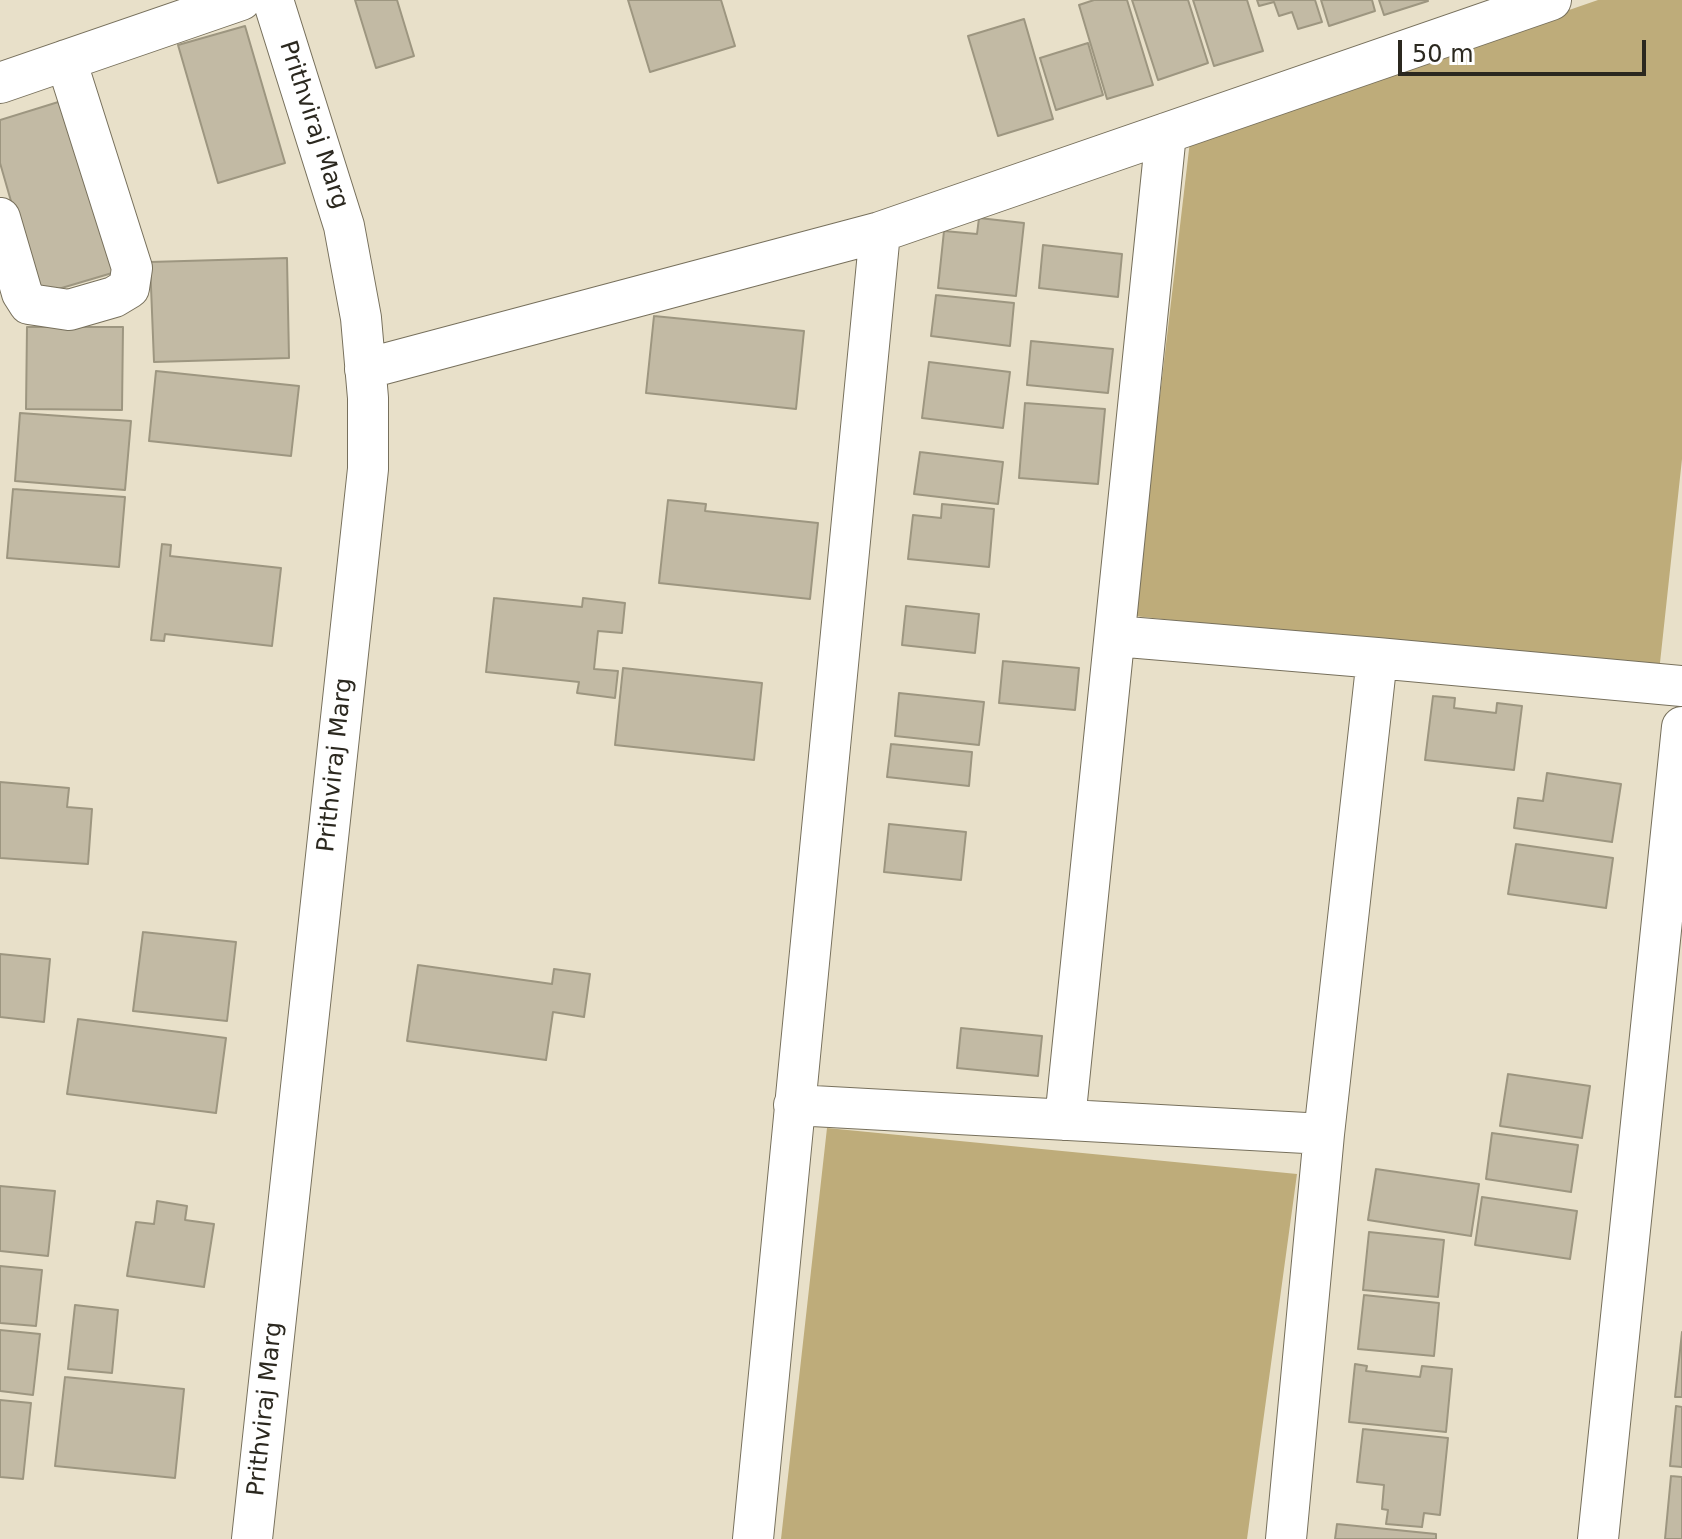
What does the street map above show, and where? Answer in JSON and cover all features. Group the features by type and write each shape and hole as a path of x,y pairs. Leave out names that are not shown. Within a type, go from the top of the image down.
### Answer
{"street":[{"path":"0,83 241,0"},
{"name":"Prithviraj Marg","path":"252,1539 368,469 365,369 344,226 273,0"},
{"path":"365,369 880,232 1551,0"},
{"path":"0,218 22,293 29,304 69,310 114,297 129,288 132,268 66,60"},
{"path":"1065,1120 1166,133"},
{"path":"753,1539 880,232"},
{"path":"1115,636 1682,686"},
{"path":"1286,1539 1324,1134 1377,658"},
{"path":"1598,1539 1682,727"},
{"path":"794,1105 1324,1134"}],"shaded area":[{"path":"1598,0 1682,0 1682,459 1659,672 1134,616 1190,141"},
{"path":"827,1128 1297,1174 1247,1539 781,1539"}],"building":[{"path":"355,0 397,0 414,56 376,68"},
{"path":"628,0 721,0 735,46 650,72"},
{"path":"1094,0 1127,0 1153,85 1107,99 1079,5"},
{"path":"1132,0 1188,0 1208,63 1158,80"},
{"path":"1193,0 1247,0 1263,51 1214,66"},
{"path":"1257,0 1315,0 1322,22 1298,29 1292,12 1279,16 1274,2 1259,6"},
{"path":"1321,0 1372,0 1375,11 1329,26"},
{"path":"1379,0 1427,0 1428,1 1384,15"},
{"path":"1024,19 1053,119 998,136 968,36"},
{"path":"245,26 285,163 218,183 178,45"},
{"path":"1088,43 1103,95 1056,110 1040,58"},
{"path":"68,99 119,271 38,295 0,163 0,120"},
{"path":"979,218 1024,223 1016,296 938,288 944,231 977,234"},
{"path":"1043,245 1122,254 1118,297 1039,288"},
{"path":"287,258 289,358 154,362 150,262"},
{"path":"936,295 1014,303 1010,346 931,336"},
{"path":"654,316 804,331 796,409 646,393"},
{"path":"27,327 123,327 122,410 26,409"},
{"path":"1031,341 1113,349 1108,393 1027,385"},
{"path":"929,362 1010,372 1003,428 922,418"},
{"path":"156,371 299,386 291,456 149,441"},
{"path":"1025,403 1105,409 1098,484 1019,478"},
{"path":"20,413 131,421 125,490 15,481"},
{"path":"920,452 1003,462 998,504 914,494"},
{"path":"13,489 125,497 119,567 7,558"},
{"path":"668,500 706,504 705,511 818,523 810,599 659,583"},
{"path":"942,504 994,509 989,567 908,559 913,515 941,518"},
{"path":"162,544 171,545 170,556 281,568 272,646 165,634 164,641 151,640"},
{"path":"494,598 582,607 583,598 625,603 622,633 598,631 594,669 618,671 615,698 577,693 579,682 486,672"},
{"path":"906,606 979,614 975,653 902,645"},
{"path":"1003,661 1079,668 1075,710 999,703"},
{"path":"623,668 762,683 754,760 615,745"},
{"path":"899,693 984,702 979,745 895,736"},
{"path":"1433,696 1455,698 1454,708 1496,713 1497,703 1522,706 1514,770 1425,760"},
{"path":"891,744 972,752 969,786 887,777"},
{"path":"1547,773 1621,784 1612,842 1514,828 1518,798 1543,801"},
{"path":"0,782 69,788 67,807 92,809 88,864 0,858"},
{"path":"889,824 966,832 961,880 884,872"},
{"path":"1516,844 1613,858 1606,908 1508,894"},
{"path":"143,932 236,942 227,1021 133,1011"},
{"path":"0,954 50,959 44,1022 0,1017"},
{"path":"418,965 552,984 554,969 590,974 584,1017 553,1012 546,1060 407,1041"},
{"path":"78,1019 226,1038 216,1113 67,1094"},
{"path":"961,1028 1042,1036 1038,1076 957,1068"},
{"path":"1508,1074 1590,1086 1582,1138 1500,1126"},
{"path":"1492,1133 1578,1145 1571,1192 1486,1179"},
{"path":"1376,1169 1479,1184 1471,1236 1368,1220"},
{"path":"0,1186 55,1191 48,1256 0,1251"},
{"path":"1482,1197 1577,1211 1570,1259 1475,1245"},
{"path":"157,1201 187,1206 185,1220 214,1224 204,1287 127,1276 136,1222 154,1224"},
{"path":"1369,1232 1444,1240 1438,1297 1363,1290"},
{"path":"0,1266 42,1270 36,1326 0,1323"},
{"path":"1364,1295 1439,1303 1434,1356 1358,1349"},
{"path":"75,1305 118,1310 112,1373 68,1369"},
{"path":"0,1330 40,1334 33,1395 0,1391"},
{"path":"1682,1332 1682,1397 1675,1397"},
{"path":"1355,1364 1367,1366 1366,1371 1420,1377 1422,1366 1452,1369 1446,1432 1349,1422"},
{"path":"65,1377 184,1389 175,1478 55,1466"},
{"path":"0,1400 31,1403 23,1479 0,1477"},
{"path":"1676,1406 1682,1407 1682,1467 1670,1466"},
{"path":"1363,1429 1448,1438 1440,1515 1424,1513 1422,1527 1386,1524 1388,1510 1382,1509 1384,1485 1357,1482"},
{"path":"1671,1476 1682,1477 1682,1539 1665,1539"},
{"path":"1337,1524 1436,1534 1436,1539 1335,1539"}]}
